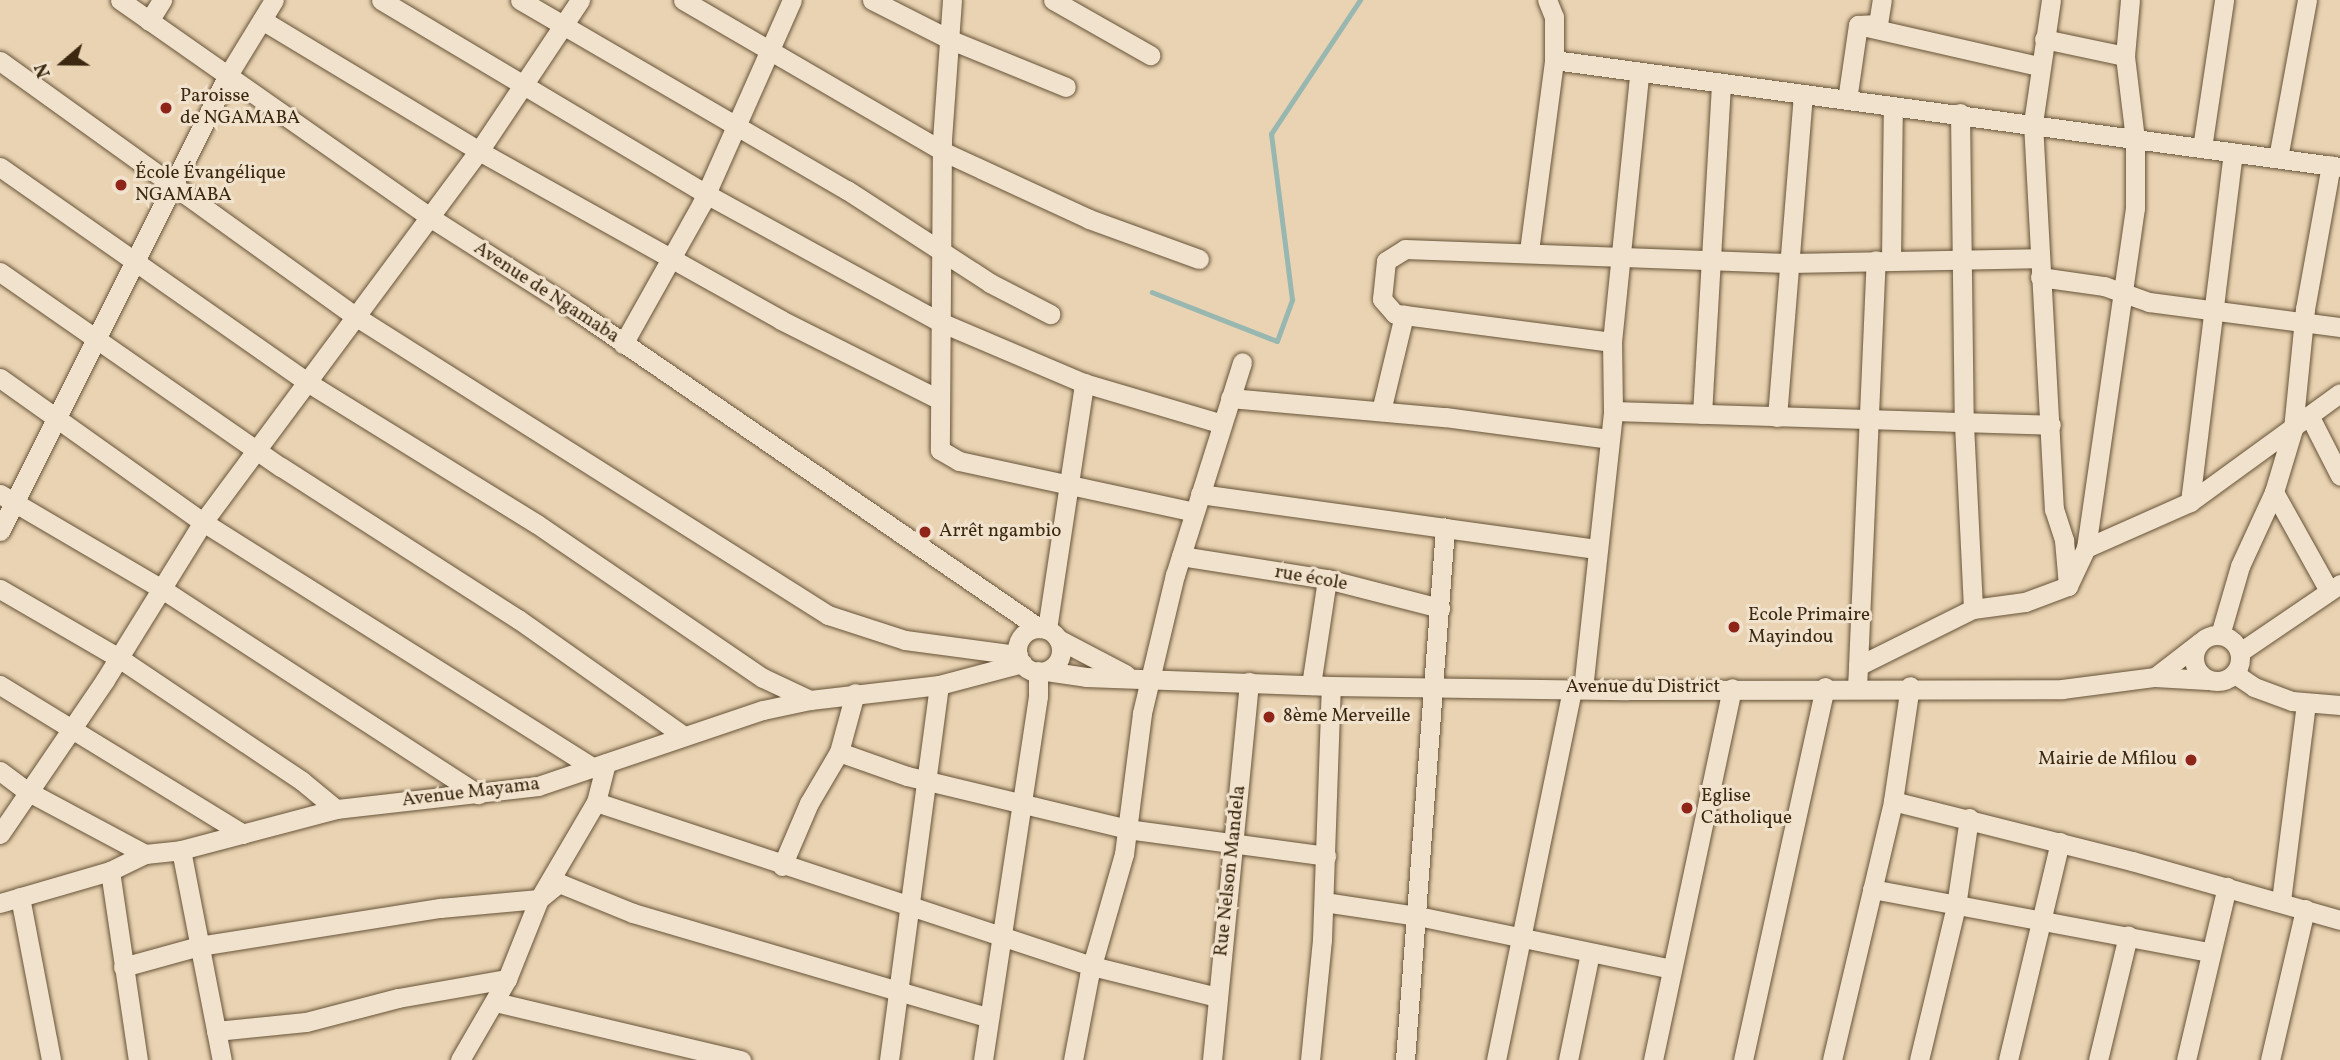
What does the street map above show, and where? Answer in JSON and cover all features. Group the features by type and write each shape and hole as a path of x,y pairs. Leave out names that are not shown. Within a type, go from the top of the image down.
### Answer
{"street":[{"name":"Avenue de Ngamaba","path":"120,0 428,216 623,344 1048,632"},
{"path":"149,21 162,0"},
{"path":"0,531 8,498 97,342 228,75 274,0"},
{"path":"381,0 706,194 940,321 1084,383 1222,424"},
{"path":"520,0 734,129 846,190 940,253 1050,314"},
{"path":"0,834 119,658 203,522 428,216 479,151 522,82 580,0"},
{"path":"684,0 769,47 942,151 1089,219 1199,259"},
{"path":"623,344 706,194 792,0"},
{"path":"872,0 951,40 1066,87"},
{"path":"952,0 942,151 938,399 938,441 948,458 1197,503 1445,528 1596,549"},
{"path":"1053,0 1150,55"},
{"path":"1529,250 1554,60 1554,17 1547,0"},
{"path":"1858,25 1878,24 1882,0"},
{"path":"2051,0 2039,66 2033,123 2054,509 2064,540 2068,586"},
{"path":"1858,666 1973,609 2025,602 2068,586 2086,548 2135,208 2136,139 2125,56 2130,0"},
{"path":"2203,148 2224,0"},
{"path":"2278,158 2307,0"},
{"path":"262,19 479,151 672,258 938,399"},
{"path":"1858,25 2039,66"},
{"path":"1847,100 1858,25"},
{"path":"2044,39 2125,56"},
{"path":"1554,60 1639,75 1960,113 2335,166 2304,319 2293,429 2274,492 2240,566 2220,635"},
{"name":"Avenue du District","path":"0,61 174,182 355,316 828,615 905,640 1028,662 1086,677 1129,676 1321,685 1577,689 1910,686 2062,689 2155,677 2207,680"},
{"path":"1496,1060 1577,689 1613,411 1612,342 1639,75"},
{"path":"1702,414 1721,85"},
{"path":"1777,417 1787,263 1803,94"},
{"path":"1857,687 1868,422 1883,260 1893,106"},
{"path":"1960,113 1964,424 1973,609"},
{"path":"2190,502 2233,153"},
{"path":"0,167 134,264 307,382 537,524 763,678 810,700"},
{"path":"1612,342 1404,315 1388,310 1382,299 1386,261 1393,253 1405,249 1529,250 1787,263 1960,260 2040,267 2123,291 2150,302 2304,319 2340,327"},
{"path":"0,272 97,342 257,450 519,619 684,736"},
{"path":"1381,411 1404,315"},
{"path":"1073,1060 1092,966 1127,829 1142,713 1181,556 1242,362"},
{"path":"0,378 203,522 601,766 596,802 539,899 507,979 460,1060"},
{"path":"1028,662 1060,655 1048,632 1084,383"},
{"path":"2086,548 2190,502 2340,393"},
{"path":"1230,398 1381,411 1609,439"},
{"path":"1613,411 1868,422 2051,425"},
{"path":"2310,417 2340,475"},
{"path":"2239,652 2334,588 2274,492"},
{"path":"8,498 162,589 478,794"},
{"path":"1405,1060 1418,916 1445,528"},
{"name":"rue école","path":"1181,556 1327,579 1440,608"},
{"path":"1310,1060 1326,856 1321,685 1327,579"},
{"name":"Avenue de Ngamaba","path":"974,582 1007,621 1028,662"},
{"path":"0,589 119,658 302,781 336,809"},
{"path":"983,1060 1022,804 1028,662 1025,633 1048,632"},
{"name":"Avenue du District","path":"1048,632 1129,676"},
{"path":"2155,677 2199,642 2220,635 2236,644 2239,652 2235,674"},
{"path":"2199,642 2194,663 2207,680 2222,681 2235,674"},
{"name":"Avenue Mayama","path":"0,903 110,871 145,854 181,850 336,809 538,786 684,736 810,700 939,685 1028,662"},
{"path":"2235,674 2266,692 2306,704 2340,705"},
{"name":"Rue Nelson Mandela","path":"1212,1060 1249,682"},
{"path":"0,685 243,834"},
{"path":"889,1060 901,991 925,778 939,685"},
{"path":"1832,1060 1893,801 1910,686"},
{"path":"1743,1060 1825,687"},
{"path":"1653,1060 1732,688"},
{"path":"782,866 809,803 839,752 855,693"},
{"path":"2281,901 2306,704"},
{"path":"839,752 1022,804 1127,829 1326,856"},
{"path":"0,771 27,792 145,854"},
{"path":"1893,801 2060,842 2281,901 2340,920"},
{"path":"596,802 782,866 911,905 1092,966 1217,997"},
{"path":"1919,1060 1956,905 1969,818"},
{"path":"2008,1060 2060,842"},
{"path":"181,850 222,1060"},
{"path":"110,871 138,1060"},
{"path":"123,967 199,946 440,908 539,899 559,883 576,886 633,914 989,1018"},
{"path":"2186,1060 2227,887"},
{"path":"1872,889 2210,952"},
{"path":"20,897 51,1060"},
{"path":"1324,902 1418,916 1671,969"},
{"path":"2270,1060 2305,909"},
{"path":"2098,1060 2129,936"},
{"path":"1568,1060 1590,953"},
{"path":"216,1031 306,1022 398,998 507,979"},
{"path":"495,1002 741,1060"}],"waterway":[{"path":"1152,292 1277,341 1292,300 1271,134 1360,0"}],"place":[{"name":"Paroisse de NGAMABA","path":"166,108"},
{"name":"École Évangélique NGAMABA","path":"121,185"},
{"name":"Arrêt ngambio","path":"925,532"},
{"name":"Ecole Primaire Mayindou","path":"1734,627"},
{"name":"8ème Merveille","path":"1269,717"},
{"name":"Mairie de Mfilou","path":"2191,760"},
{"name":"Eglise Catholique","path":"1687,808"}]}
